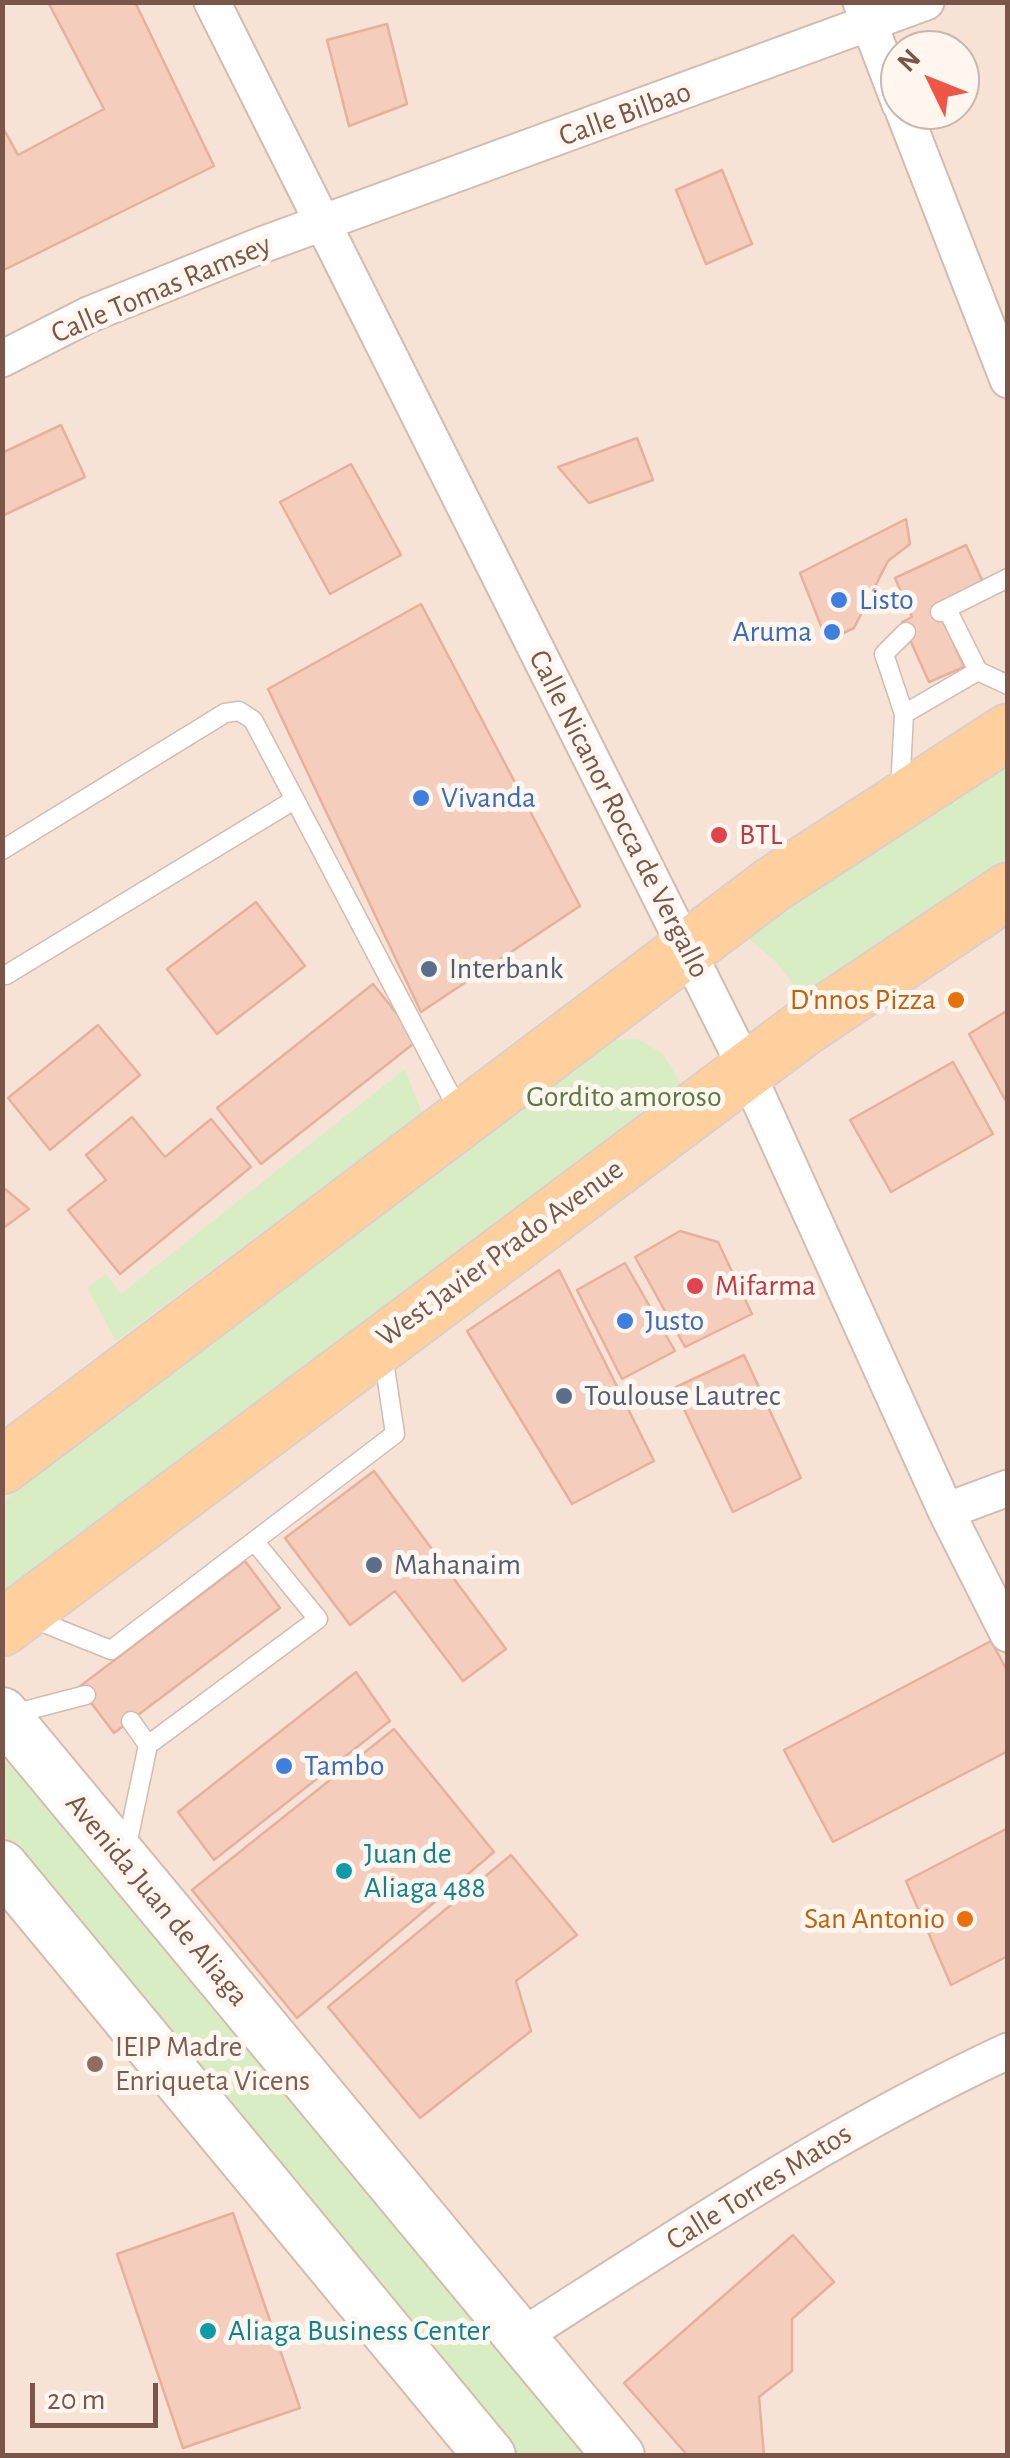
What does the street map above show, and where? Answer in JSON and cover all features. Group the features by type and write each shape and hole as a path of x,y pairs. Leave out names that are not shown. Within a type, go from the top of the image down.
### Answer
{"main road":[{"path":"2,1466 834,841 1008,732"},
{"name":"West Javier Prado Avenue","path":"12,1621 381,1340 747,1071 886,970 1008,890"},
{"name":"Avenida Juan de Aliaga","path":"4,1714 619,2456"},
{"path":"2,1866 490,2456"}],"street":[{"name":"Calle Nicanor Rocca de Vergallo","path":"212,2 747,1071 946,1512 1008,1634"},
{"name":"Calle Bilbao","path":"323,225 865,13 926,2"},
{"path":"865,13 880,52"},
{"path":"910,130 1008,380"},
{"name":"Calle Tomas Ramsey","path":"2,359 88,315 259,246 323,225"},
{"path":"946,1512 1008,1488"},
{"name":"Calle Torres Matos","path":"519,2338 836,2138 912,2095 1008,2051"}],"lane":[{"path":"1008,578 944,611 978,671 1008,685"},
{"path":"900,800 904,714 884,654 906,632"},
{"path":"904,714 978,671"},
{"path":"2,850 225,713 239,712 253,720 464,1120"},
{"path":"6,975 294,800"},
{"path":"12,1621 110,1657 394,1434 381,1340"},
{"path":"124,1860 148,1744 318,1619 254,1541"},
{"path":"4,1714 86,1695"},
{"path":"131,1720 148,1744"}],"shaded area":[{"path":"3,3 1007,3 1007,2455 3,2456"}],"green space":[{"path":"1007,759 1007,858 802,995 775,961 748,938"},
{"name":"Gordito amoroso","path":"638,1039 663,1054 683,1087 3,1629 3,1502 611,1040"},
{"path":"405,1069 422,1113 116,1341 87,1287 106,1274 121,1294"},
{"path":"2,1751 602,2455 508,2455 3,1834"}],"building":[{"path":"48,2 135,2 214,166 2,271 2,126 18,155 104,109"},
{"path":"387,24 407,104 349,126 327,40"},
{"path":"722,170 752,244 706,264 676,190"},
{"path":"61,425 85,477 2,516 2,453"},
{"path":"637,438 653,480 589,503 558,467"},
{"path":"351,464 401,555 330,594 280,502"},
{"name":"Listo","path":"906,519 910,544 888,561 854,628 827,641 800,573"},
{"path":"966,545 983,582 936,604 964,667 929,682 902,622 912,617 895,578"},
{"name":"Vivanda","path":"421,604 580,906 421,1012 268,689"},
{"path":"256,902 305,966 217,1034 167,969"},
{"path":"373,984 418,1040 261,1164 217,1108"},
{"path":"1008,1010 1008,1105 969,1034"},
{"path":"98,1025 140,1075 50,1150 8,1098"},
{"path":"953,1062 993,1134 891,1192 850,1120"},
{"path":"132,1117 165,1157 211,1119 251,1167 120,1274 68,1210 106,1180 86,1155"},
{"path":"2,1189 29,1209 2,1229"},
{"name":"Mifarma","path":"680,1231 718,1242 752,1314 685,1347 635,1257"},
{"name":"Justo","path":"625,1263 675,1351 622,1379 577,1290"},
{"name":"Toulouse Lautrec","path":"559,1270 654,1461 572,1504 467,1331"},
{"path":"744,1355 801,1478 733,1512 674,1388"},
{"name":"Mahanaim","path":"374,1471 506,1649 463,1681 395,1591 350,1625 285,1538"},
{"path":"245,1561 280,1608 114,1733 79,1687"},
{"path":"991,1641 1008,1672 1008,1751 833,1842 784,1750"},
{"name":"Tambo","path":"356,1672 390,1721 214,1860 178,1812"},
{"name":"Juan de Aliaga 488","path":"394,1729 494,1852 297,2018 192,1890"},
{"name":"San Antonio","path":"1008,1828 1008,1956 951,1985 906,1881"},
{"path":"511,1855 577,1935 516,1981 531,2031 420,2118 328,2007"},
{"name":"Aliaga Business Center","path":"233,2213 300,2408 183,2448 117,2254"},
{"path":"793,2235 834,2282 792,2319 792,2371 759,2397 764,2456 688,2456 624,2383"}],"place":[{"name":"Listo","path":"839,600"},
{"name":"Aruma","path":"832,632"},
{"name":"Vivanda","path":"421,798"},
{"name":"BTL","path":"719,835"},
{"name":"Interbank","path":"429,969"},
{"name":"D'nnos Pizza","path":"956,1000"},
{"name":"Mifarma","path":"695,1286"},
{"name":"Justo","path":"625,1321"},
{"name":"Toulouse Lautrec","path":"564,1396"},
{"name":"Mahanaim","path":"374,1565"},
{"name":"Tambo","path":"284,1766"},
{"name":"Juan de Aliaga 488","path":"344,1871"},
{"name":"San Antonio","path":"965,1919"},
{"name":"IEIP Madre Enriqueta Vicens","path":"95,2064"},
{"name":"Aliaga Business Center","path":"208,2331"}]}
